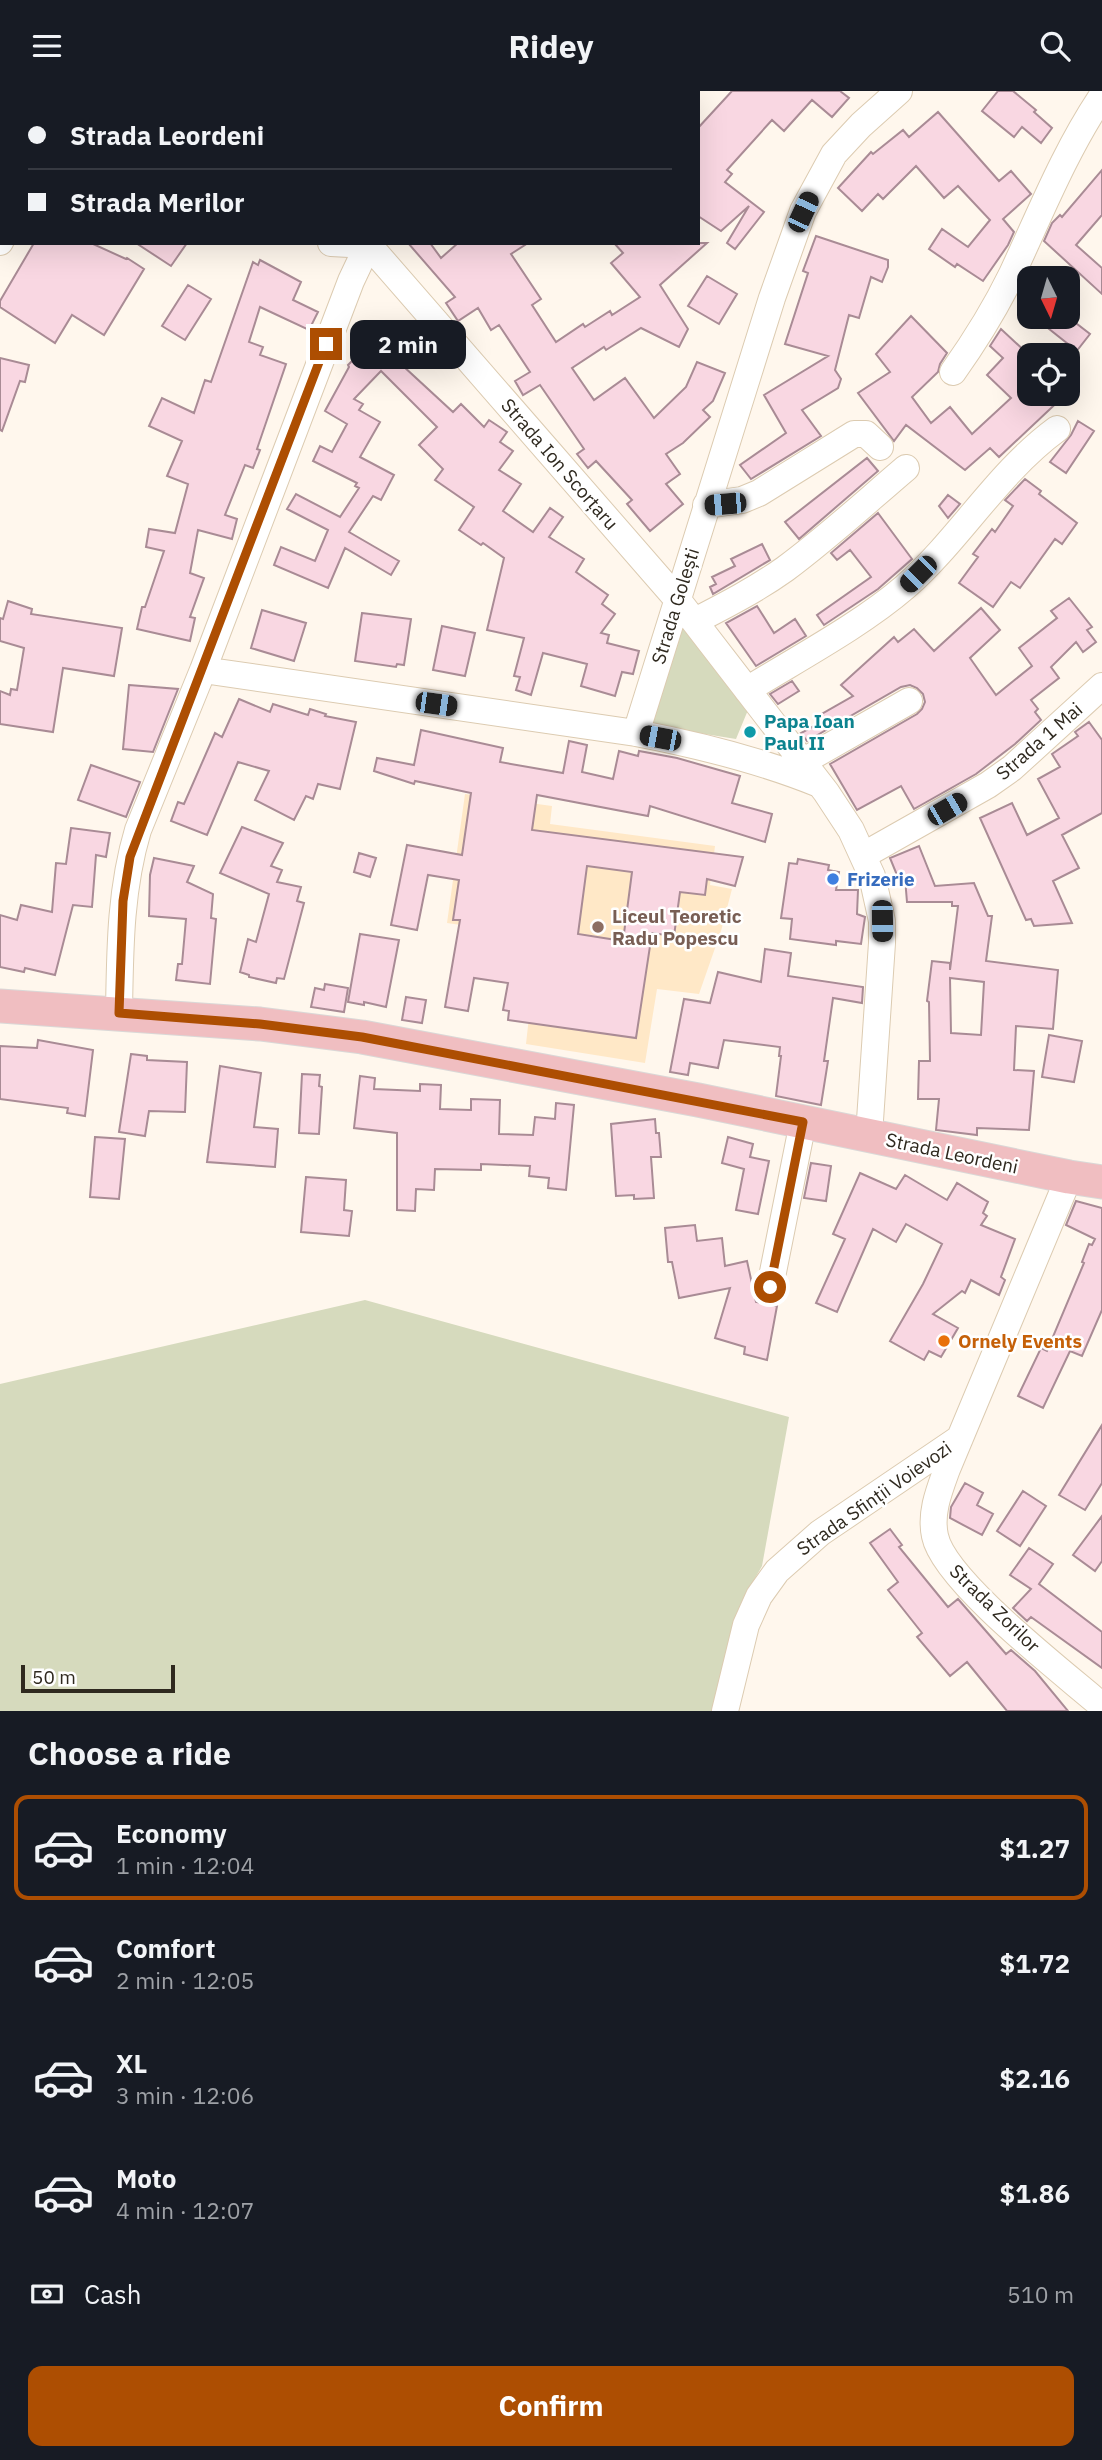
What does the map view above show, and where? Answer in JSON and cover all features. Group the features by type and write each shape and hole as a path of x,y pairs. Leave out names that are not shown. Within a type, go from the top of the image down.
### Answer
{"main road":[{"name":"Strada Leordeni","path":"0,1006 260,1024 362,1037 1102,1182"}],"street":[{"name":"Strada Golești","path":"636,733 772,298 803,212 834,154 899,91"},
{"path":"953,372 997,302 1038,215 1102,96"},
{"path":"119,1013 123,901 130,857 138,830 203,670 314,374 367,245"},
{"name":"Strada Ion Scorțaru","path":"368,245 677,599 844,819 864,855 878,897 882,932 869,1135"},
{"path":"747,690 874,610 904,588 933,560 1007,474 1057,429"},
{"path":"706,505 742,500 759,493 854,434 866,434 880,447"},
{"path":"695,621 745,595 784,570 827,537 906,468"},
{"path":"203,670 636,733 753,760 819,784"},
{"name":"Strada 1 Mai","path":"864,855 988,785 1012,768 1102,686"},
{"path":"802,762 909,701"},
{"path":"770,1287 803,1122"},
{"name":"Strada Zorilor","path":"1069,1177 960,1438 935,1507 935,1536 943,1559 976,1595 1102,1706"},
{"name":"Strada Sfinții Voievozi","path":"725,1711 746,1625 759,1596 777,1571 820,1533 960,1438"}],"shaded area":[{"name":"Liceul Teoretic Radu Popescu","path":"465,794 552,806 550,824 715,846 710,885 732,889 721,931 699,994 657,989 645,1063 526,1044 538,936 447,923"}],"green space":[{"path":"682,627 748,710 736,739 649,725"},
{"path":"365,1300 789,1417 762,1566 742,1601 732,1631 715,1711 0,1711 0,1384"}],"building":[{"path":"732,91 840,91 849,98 832,117 812,100 784,131 772,120 727,170 732,174 725,182 764,212 735,249 727,243 749,206 721,231 700,217 700,126"},
{"path":"998,91 1013,91 1052,128 1041,143 1022,127 1014,137 982,111"},
{"path":"938,112 999,181 1011,171 1031,194 1003,219 1014,232 983,281 957,264 955,267 929,249 942,229 968,247 990,220 958,186 944,198 916,166 883,199 878,194 862,211 838,188 871,152 873,154 903,130 909,137"},
{"path":"1102,170 1102,215 1076,245 1102,268 1102,294 1080,274 1080,266 1071,266 1044,241 1052,223 1060,215 1062,217"},
{"path":"816,236 888,260 888,267 882,282 871,277 859,318 849,315 835,370 841,379 838,388 802,410 821,436 751,479 740,465 786,433 764,395 828,356 785,344 808,273 803,271"},
{"path":"707,243 660,285 688,329 679,347 641,328 606,350 604,347 572,368 594,400 625,378 654,418 686,387 697,362 725,373 713,401 703,410 710,417 683,443 666,454 680,474 666,484 683,504 650,531 627,504 632,500 596,461 588,468 577,454 584,449 540,385 523,395 515,381 530,372 499,325 491,330 478,308 458,321 446,303 455,297 410,245 431,245 441,258 456,245 525,245 511,254 541,299 532,305 556,342 583,324 585,327 610,311 612,315 640,297 611,263 623,253 616,245"},
{"path":"33,245 95,245 127,258 144,269 104,335 72,315 55,343 0,307 0,301"},
{"path":"139,245 186,245 171,266"},
{"path":"260,260 301,282 293,300 318,312 309,330 260,307 249,342 263,347 260,355 286,364 253,468 245,465 225,515 237,519 232,539 198,530 190,573 204,578 190,617 195,618 190,641 137,629 142,607 145,607 164,551 146,547 149,529 175,533 188,484 167,476 182,441 149,426 162,398 194,413 205,380 211,382 253,262 258,265"},
{"path":"707,276 737,294 719,324 688,306"},
{"path":"188,285 211,299 185,340 162,326"},
{"path":"911,316 947,353 938,372 912,397 931,423 950,407 972,434 1011,398 987,375 1003,358 990,346 1001,329 1017,344 1017,406 1053,406 999,457 990,448 965,470 906,425 894,441 858,393 890,372 876,354"},
{"path":"1080,326 1090,334 1080,347 1080,343 1067,343 1049,329 1080,329"},
{"path":"362,351 378,366 390,354 453,412 461,404 484,427 489,420 507,432 500,442 513,451 499,470 521,484 503,511 533,532 550,508 563,517 549,537 584,559 576,572 608,595 602,604 615,614 601,633 609,635 607,643 639,651 633,674 622,672 615,696 581,686 587,664 543,653 531,695 516,690 520,677 514,676 524,638 487,630 504,558 459,530 474,507 435,480 443,469 419,445 437,427 381,371 354,399 363,404 359,410 380,422 360,457 394,475 381,500 373,496 349,532 399,561 391,575 345,548 328,588 274,565 281,547 315,561 328,530 287,509 296,494 340,517 359,488 355,486 357,483 313,461 320,446 332,452 347,424 325,411 348,365"},
{"path":"0,358 29,365 25,382 20,381 2,431 0,430"},
{"path":"1078,421 1094,431 1066,473 1050,462 1071,435"},
{"path":"867,458 878,471 799,539 785,522"},
{"path":"1025,479 1041,491 1039,494 1077,523 1062,544 1055,539 1020,588 1011,582 993,607 959,583 978,557 973,554 992,529 995,532 1013,506 1005,500"},
{"path":"948,495 960,504 948,518 939,506"},
{"path":"878,513 912,559 878,589 824,625 817,615 871,577 850,550 837,560 831,553"},
{"path":"762,544 770,560 713,594 710,587 716,584 712,577 735,566 731,559"},
{"path":"1069,598 1092,627 1087,630 1096,642 1083,652 1076,642 1051,667 1059,678 1031,700 1038,709 1035,712 1041,720 976,774 914,809 901,786 857,810 830,764 917,714 925,702 923,694 917,688 910,685 901,687 807,741 801,733 823,721 820,715 853,696 841,685 894,637 898,642 914,629 934,651 981,608 1000,630 970,658 996,695 1032,666 1019,648 1057,618 1051,611"},
{"path":"8,601 32,609 31,614 122,628 114,676 63,668 53,732 0,724 0,691 10,695 11,689 17,690 24,648 0,641 0,618 3,619"},
{"path":"757,606 774,633 795,619 806,636 756,666 726,623"},
{"path":"262,610 306,623 294,661 251,648"},
{"path":"362,613 411,619 404,665 397,664 396,667 355,661"},
{"path":"442,626 475,633 465,676 433,670"},
{"path":"792,681 799,691 778,704 770,694"},
{"path":"129,685 178,689 153,752 123,749"},
{"path":"239,699 270,712 273,704 308,715 310,709 326,714 325,716 356,722 340,789 318,784 313,799 306,796 294,820 255,800 269,771 238,762 207,835 171,821 178,802 184,804 215,733 222,737"},
{"path":"1089,722 1102,740 1102,813 1062,835 1079,868 1053,881 1072,923 1034,926 1031,919 1026,920 980,818 1012,803 1027,835 1059,818 1038,779 1060,767 1052,754 1078,736 1075,732"},
{"path":"421,730 503,748 500,762 563,773 569,741 587,745 582,772 613,779 619,751 638,756 639,751 677,758 740,776 732,803 772,814 765,842 650,806 648,816 537,795 532,830 743,857 735,886 707,879 705,895 680,892 674,936 652,933 636,1038 508,1020 509,1011 503,1010 508,983 474,978 468,1011 445,1007 460,920 453,920 459,880 428,875 417,930 391,925 407,845 462,855 471,793 415,781 414,784 374,771 377,758 414,765","holes":["587,866 632,872 623,941 578,934"]},
{"path":"91,765 140,782 126,817 78,800"},
{"path":"242,827 283,843 271,866 282,870 277,882 301,887 297,901 304,903 284,979 277,978 276,983 249,977 240,972 248,939 256,942 269,894 220,873"},
{"path":"71,828 110,833 106,857 96,855 92,907 73,905 55,975 25,968 24,972 0,967 0,915 17,920 21,905 52,912 56,863 66,864"},
{"path":"919,846 935,886 974,883 988,916 992,916 986,961 1058,970 1053,1029 1016,1026 1014,1070 1034,1071 1029,1130 977,1128 977,1135 936,1130 939,1099 918,1099 919,1061 930,1061 927,1001 932,961 950,963 950,970 958,906 952,906 952,902 907,902 905,878 899,880 890,858","holes":["950,978 984,982 981,1035 951,1033"]},
{"path":"359,853 376,858 370,877 354,872"},
{"path":"154,858 194,866 187,882 213,894 211,918 216,919 210,984 176,980 178,964 182,964 186,919 149,916 150,875"},
{"path":"798,859 829,865 828,870 839,872 836,890 858,890 857,914 865,917 861,944 836,941 836,945 790,939 792,919 781,918 789,863 797,864"},
{"path":"360,934 399,940 386,1007 348,1002"},
{"path":"765,949 791,953 788,976 863,987 862,1003 833,998 821,1105 776,1096 780,1047 724,1040 718,1068 690,1063 688,1075 670,1072 684,999 710,1003 718,972 761,982"},
{"path":"325,984 348,988 344,1012 311,1007 315,988 324,990"},
{"path":"406,997 426,1000 422,1023 402,1020"},
{"path":"1049,1035 1082,1041 1074,1082 1042,1077"},
{"path":"38,1040 93,1050 85,1116 67,1113 68,1108 0,1099 0,1046 37,1048"},
{"path":"131,1054 147,1056 147,1060 187,1062 185,1112 149,1111 145,1136 119,1132"},
{"path":"220,1066 261,1073 254,1127 278,1129 275,1167 207,1162"},
{"path":"302,1074 320,1075 319,1086 322,1087 319,1134 299,1133"},
{"path":"360,1076 375,1078 374,1089 420,1091 420,1084 441,1085 440,1109 471,1110 471,1099 500,1100 499,1134 533,1135 535,1117 555,1119 556,1103 574,1105 566,1190 548,1188 549,1178 529,1176 530,1166 481,1164 481,1170 435,1169 434,1190 416,1189 415,1211 397,1210 397,1133 354,1128"},
{"path":"655,1119 661,1157 651,1157 654,1198 616,1196 611,1124"},
{"path":"95,1137 125,1139 119,1199 90,1197"},
{"path":"728,1137 753,1144 750,1157 769,1161 758,1214 736,1210 744,1169 722,1163"},
{"path":"811,1163 831,1166 826,1201 804,1198"},
{"path":"860,1173 896,1189 905,1175 947,1200 957,1183 988,1202 983,1213 987,1216 981,1225 1015,1239 1001,1277 1005,1280 999,1295 971,1280 965,1293 962,1291 933,1314 958,1328 941,1357 929,1351 924,1360 890,1341 923,1284 942,1244 906,1224 896,1242 873,1229 837,1312 816,1303 845,1239 833,1234"},
{"path":"306,1177 346,1180 344,1210 352,1211 349,1236 301,1232"},
{"path":"1076,1201 1102,1208 1102,1310 1082,1356 1070,1351 1043,1408 1018,1396 1041,1348 1047,1351 1084,1263 1082,1262 1089,1244 1092,1245 1095,1239 1066,1225"},
{"path":"695,1225 697,1241 722,1238 725,1266 747,1261 756,1302 777,1306 767,1360 744,1354 745,1347 715,1338 730,1288 679,1298 672,1262 668,1262 665,1228"},
{"path":"1102,1425 1102,1483 1085,1510 1059,1495"},
{"path":"965,1483 983,1493 977,1505 993,1514 982,1535 950,1518 951,1507"},
{"path":"1023,1491 1046,1506 1020,1546 997,1531"},
{"path":"1102,1516 1102,1561 1095,1571 1073,1555"},
{"path":"890,1529 902,1545 899,1547 948,1607 958,1599 1006,1654 1011,1650 1035,1671 1068,1711 1007,1711 967,1662 950,1676 917,1637 922,1633 888,1590 898,1582 870,1543"},
{"path":"1029,1548 1053,1564 1039,1584 1102,1632 1102,1668 1031,1617 1027,1621 1013,1608 1031,1589 1010,1575"}],"place":[{"name":"Papa Ioan Paul II","path":"750,732"},
{"name":"Frizerie","path":"833,879"},
{"name":"Liceul Teoretic Radu Popescu","path":"598,927"},
{"name":"Ornely Events","path":"944,1341"}],"route":[{"path":"326,344 203,670 138,830 125,878 119,1013 260,1024 362,1037 803,1122 770,1287"}]}
